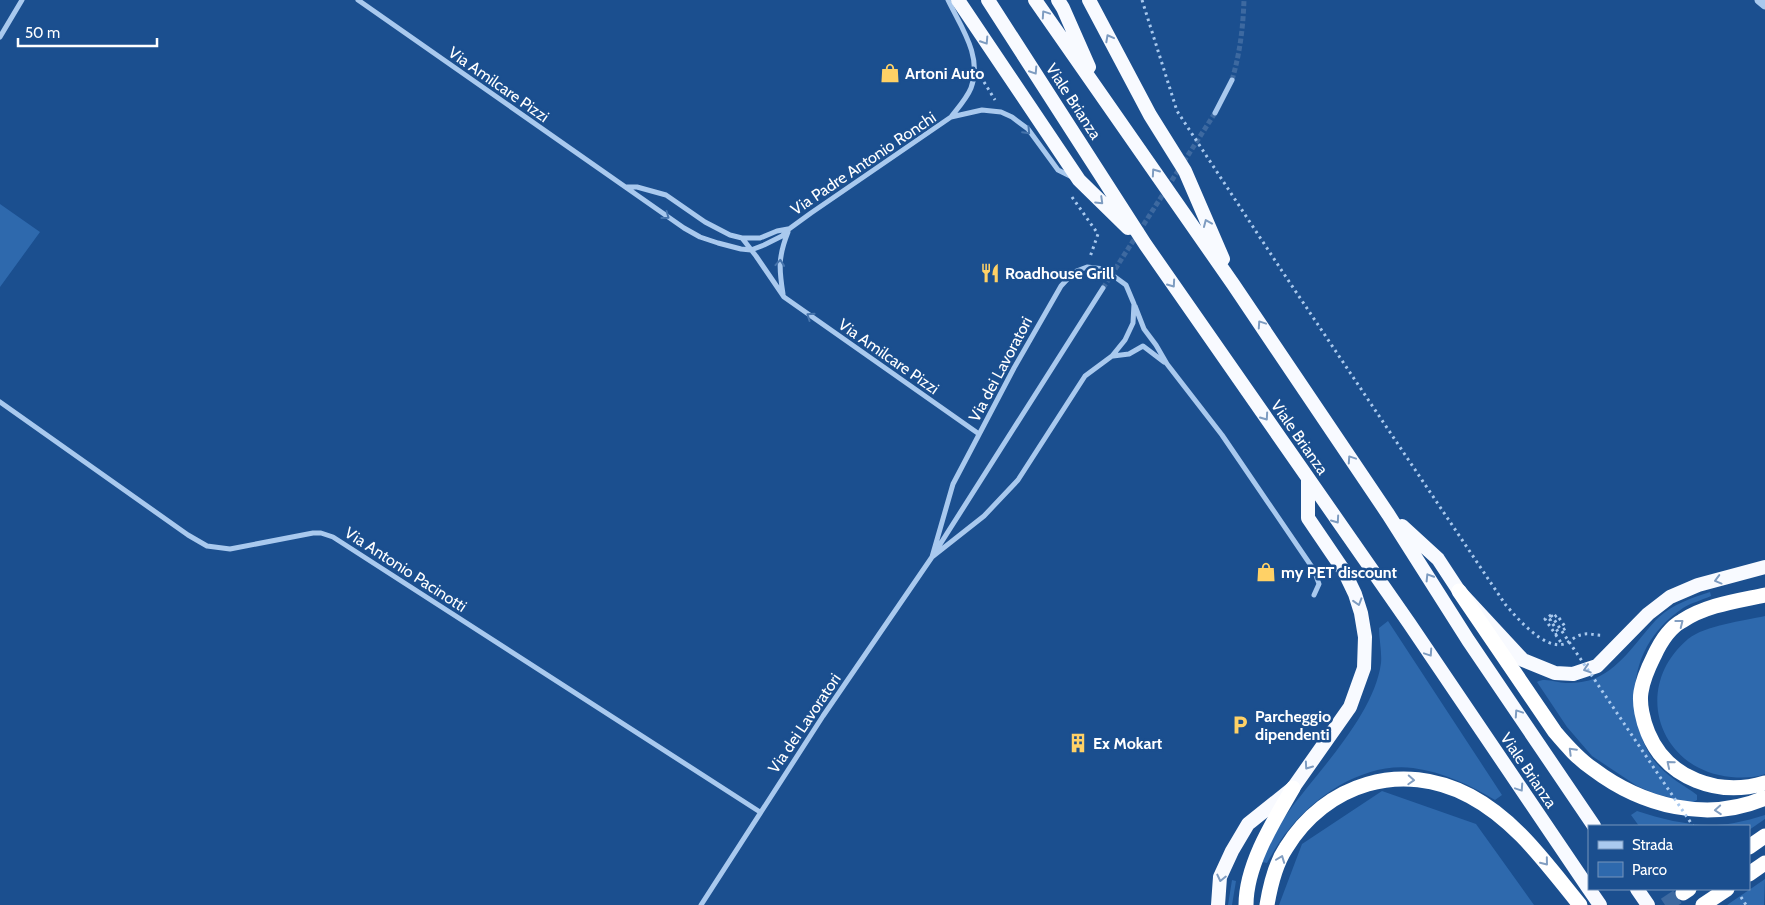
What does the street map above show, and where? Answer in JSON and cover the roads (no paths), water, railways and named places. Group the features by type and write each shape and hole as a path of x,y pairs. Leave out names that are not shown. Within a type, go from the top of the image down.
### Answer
{"highway":[{"path":"958,0 1079,180 1144,244"},
{"name":"Viale Brianza","path":"988,0 1144,244 1410,623 1588,888"},
{"name":"Viale Brianza","path":"1035,0 1233,284 1388,514 1468,640 1593,825"},
{"path":"1058,0 1102,98"},
{"path":"1089,0 1150,115 1185,171 1233,284"},
{"path":"1246,905 1250,876 1269,831 1293,788 1350,707 1364,668 1366,637 1361,613 1355,594 1344,571 1308,518 1308,480"},
{"path":"1388,514 1438,559 1555,732 1591,768 1633,794 1674,806 1707,811 1728,810 1752,804 1765,798"},
{"path":"1459,591 1523,660 1555,673 1573,674 1597,666 1648,614 1670,597 1698,585 1765,567"},
{"path":"1765,595 1702,611 1680,622 1661,642 1646,670 1640,694 1644,722 1653,744 1667,763 1684,775 1701,783 1716,787 1737,788 1765,783"},
{"path":"1267,905 1270,887 1285,848 1308,819 1337,796 1366,783 1406,779 1428,781 1449,786 1491,809 1530,844 1580,905"},
{"path":"1218,905 1220,877 1232,851 1248,824 1293,788"},
{"path":"1750,846 1765,836"},
{"path":"1750,873 1765,863"},
{"name":"Viale Brianza","path":"1590,890 1600,905"},
{"path":"1638,890 1648,905"},
{"path":"1703,905 1726,890"}],"street":[{"path":"0,37 22,0"},
{"name":"Via Amilcare Pizzi","path":"358,0 684,228 700,237 728,246 750,250"},
{"path":"948,0 972,52 975,66 970,89 951,118"},
{"path":"1759,0 1765,5"},
{"path":"1215,113 1232,80"},
{"path":"951,118 982,110 1001,112 1012,117 1028,129 1058,170 1079,180"},
{"name":"Via Padre Antonio Ronchi","path":"750,250 782,236 789,229 951,118"},
{"name":"Via Amilcare Pizzi","path":"627,187 637,187 666,195 705,222 730,235 742,238 784,297 979,434"},
{"path":"784,297 779,272 780,257 789,229"},
{"name":"Via Padre Antonio Ronchi","path":"742,238 760,238 777,231 789,229"},
{"name":"Via dei Lavoratori","path":"932,556 953,484 979,434 1061,286 1074,272 1087,267 1104,269 1126,285 1144,329 1167,364 1222,435 1314,570 1319,584 1314,595"},
{"name":"Via dei Lavoratori","path":"701,905 760,812 932,556 1103,288"},
{"name":"Via dei Lavoratori","path":"932,556 984,516 1018,480 1085,376 1112,356 1125,340 1133,323 1134,304"},
{"name":"Via dei Lavoratori","path":"1112,356 1129,354 1143,346 1167,364"},
{"name":"Via Antonio Pacinotti","path":"0,402 188,535 207,546 230,549 313,533 321,533 333,537 760,812"}],"tunnel":[{"path":"1232,80 1241,40 1244,0"},
{"path":"1103,288 1215,113"},
{"path":"1665,905 1683,893"}],"place":[{"name":"Artoni Auto","path":"890,73"},
{"name":"Roadhouse Grill","path":"990,273"},
{"name":"my PET discount","path":"1266,572"},
{"name":"Parcheggio dipendenti","path":"1240,725"},
{"name":"Ex Mokart","path":"1078,743"}]}
